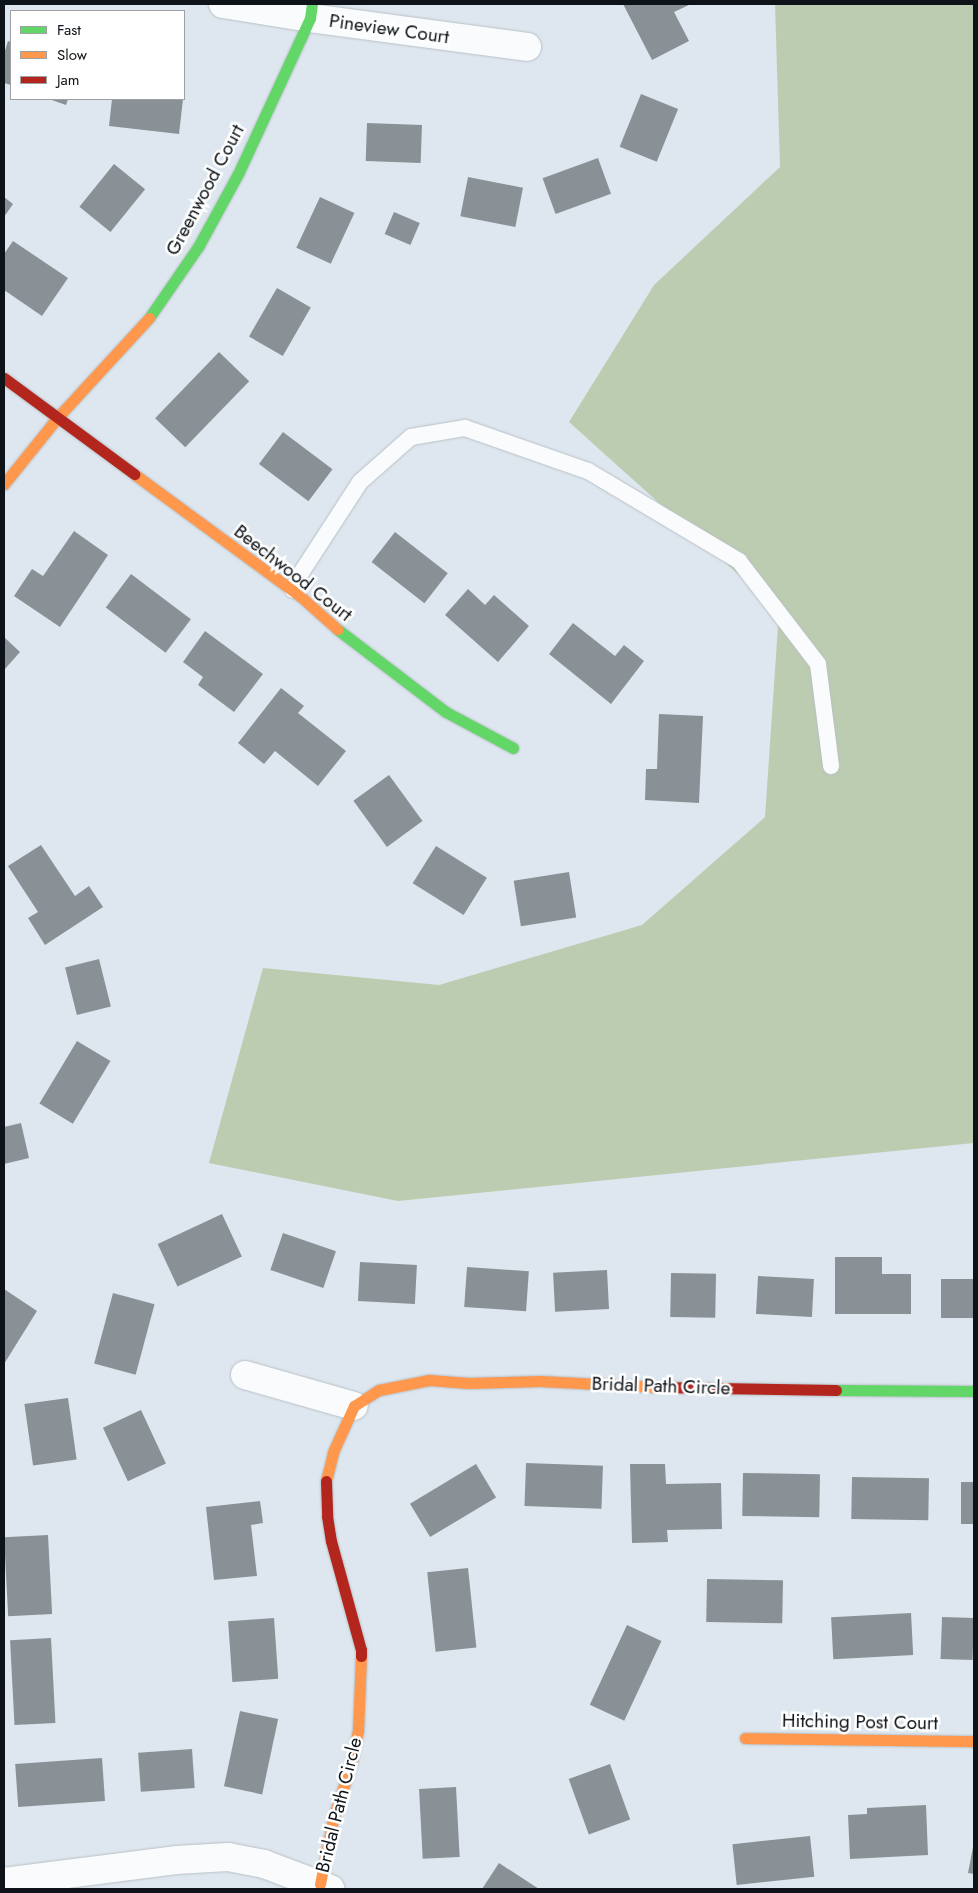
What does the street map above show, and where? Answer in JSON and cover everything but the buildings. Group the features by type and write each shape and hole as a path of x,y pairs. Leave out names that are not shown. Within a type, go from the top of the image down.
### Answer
{"street":[{"name":"Pineview Court","path":"223,4 311,11 526,47"},
{"name":"Greenwood Court","path":"4,484 57,418 148,319 198,247 238,174 311,11"},
{"name":"Beechwood Court","path":"4,378 293,590 335,628 401,680 446,712 513,748"},
{"path":"245,1374 354,1406"},
{"name":"Bridal Path Circle","path":"325,1887 334,1820 352,1761 358,1723 361,1650 330,1541 326,1516 326,1480 333,1452 354,1406 380,1390 429,1380 469,1383 540,1381 669,1388 974,1391"},
{"name":"Hitching Post Court","path":"745,1738 974,1741"},
{"path":"4,1882 176,1860 228,1857 264,1864 325,1887"}],"lane":[{"path":"293,590 299,576 360,482 411,436 465,428 588,471 739,561 818,664 831,766"}],"green space":[{"path":"775,4 974,4 974,1143 398,1201 209,1163 263,968 439,985 642,925 765,817 779,611 569,422 654,285 780,167"}],"traffic: fast":[{"path":"149,318 198,247 238,174 310,18 312,4"},
{"path":"337,629 446,712 513,748"},
{"path":"836,1390 974,1391"}],"traffic: slow":[{"path":"4,484 57,418 149,318"},
{"path":"134,474 300,596 337,629"},
{"path":"326,1481 333,1452 354,1406 379,1390 429,1380 469,1383 540,1381 657,1387"},
{"path":"320,1884 333,1819 352,1761 358,1731 361,1656"},
{"path":"745,1738 974,1741"}],"traffic: jam":[{"path":"4,378 134,474"},
{"path":"657,1387 836,1390"},
{"path":"326,1481 327,1516 331,1541 361,1650 361,1656"}]}
